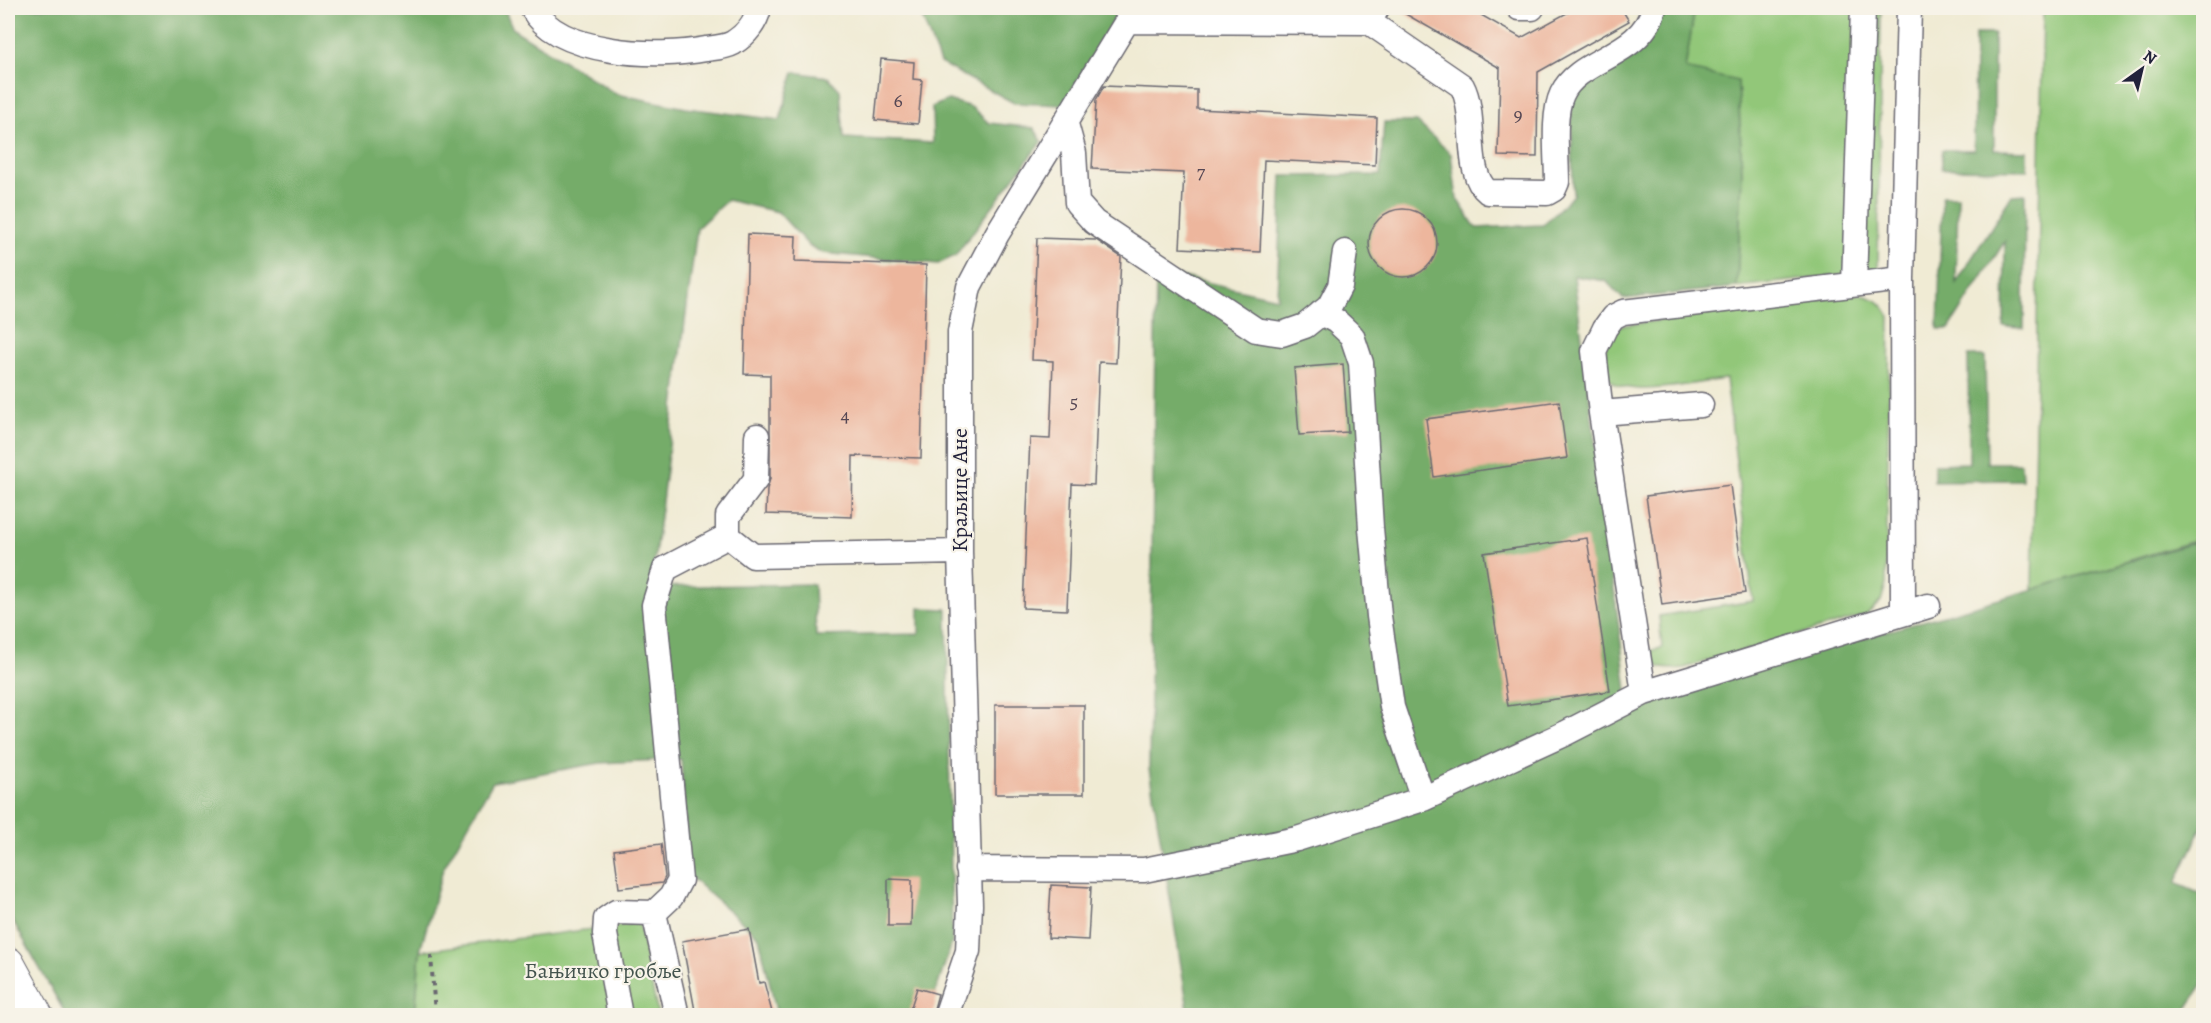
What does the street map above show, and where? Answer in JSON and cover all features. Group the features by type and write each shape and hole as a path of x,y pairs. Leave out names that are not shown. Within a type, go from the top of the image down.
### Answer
{"main road":[{"path":"8,963 37,1016"}],"street":[{"path":"532,8 538,19 571,40 628,53 695,51 732,44 756,22 759,8"},
{"path":"1519,8 1532,8"},
{"path":"1131,14 1373,15 1462,86 1470,100 1475,172 1483,188 1488,192 1547,193 1554,189 1557,182 1558,110 1562,93 1573,80 1647,28 1654,8"},
{"path":"1854,284 1863,8"},
{"path":"1903,612 1902,279 1909,8"},
{"name":"Краљице Ане","path":"946,1016 968,951 960,552 960,332 969,287 998,234 1131,14"},
{"path":"1066,124 1074,153 1077,203 1094,222 1256,330 1282,334 1305,326 1329,307 1340,286 1345,252"},
{"path":"1644,693 1601,414 1594,351 1605,328 1613,317 1623,312 1902,279"},
{"path":"1321,313 1336,321 1352,336 1361,363 1373,550 1392,707 1423,799"},
{"path":"1601,414 1701,405"},
{"path":"728,536 728,516 756,480 757,436"},
{"path":"728,536 753,556 960,552"},
{"path":"620,1016 605,934 606,918 616,912 654,913 671,897 680,880 654,605 665,569 728,536"},
{"path":"968,869 1144,870 1297,839 1423,799 1566,733 1644,693 1928,606"},
{"path":"654,913 676,1016"}],"path":[{"path":"431,955 435,1016"}],"green space":[{"path":"8,8 504,8 513,29 616,94 686,108 780,120 794,72 828,77 840,90 844,138 933,143 932,107 948,100 971,107 989,123 1034,128 1042,141 955,256 938,264 823,253 809,246 778,212 727,200 697,228 651,587 814,584 816,636 919,634 919,608 947,609 952,943 928,1015 777,1015 759,937 688,875 681,759 600,763 493,782 443,869 420,951 415,1015 66,1015 8,912"},
{"path":"908,8 1121,8 1063,105 1014,103 940,63 920,12"},
{"path":"1654,8 1695,8 1685,69 1738,81 1742,174 1737,287 1623,299 1606,281 1574,276 1629,706 2203,540 2203,825 2176,883 2203,895 2204,982 2183,1015 1189,1015 1149,769 1156,271 1277,298 1282,176 1380,175 1384,122 1417,122 1451,154 1457,199 1476,228 1543,225 1573,195 1571,101 1635,35"},
{"path":"1695,8 1881,8 1878,271 1737,287 1742,174 1738,82 1685,69"},
{"path":"2043,8 2203,8 2204,538 2032,590"},
{"path":"1975,34 1994,34 1994,150 2027,151 2027,170 1942,169 1942,150 1974,150"},
{"path":"2025,194 2024,328 2004,327 2005,241 1949,329 1938,329 1942,196 1958,196 1956,283 2012,195"},
{"path":"1856,294 1877,301 1890,317 1886,584 1881,601 1866,615 1684,668 1666,669 1657,666 1650,658 1648,651 1662,648 1659,616 1753,601 1726,379 1654,389 1634,389 1618,385 1607,377 1604,362 1609,339 1619,326"},
{"path":"1968,356 1985,356 1987,463 2021,463 2022,480 1934,481 1934,464 1969,463"},
{"name":"Бањичко гробље","path":"639,923 658,1015 415,1016 420,951"}],"building":[{"path":"1395,8 1469,8 1521,38 1576,8 1621,8 1629,21 1538,72 1537,157 1498,156 1500,68"},
{"path":"881,59 914,62 913,79 922,80 918,124 875,120"},
{"path":"1104,86 1197,90 1197,109 1377,118 1375,165 1264,160 1260,252 1180,248 1184,173 1092,169 1096,100"},
{"path":"1403,209 1416,212 1427,219 1434,230 1437,243 1434,256 1427,267 1416,274 1403,277 1390,274 1379,267 1372,256 1369,243 1372,230 1379,219 1390,212"},
{"path":"748,234 796,236 795,261 926,265 921,458 853,456 852,517 766,514 767,489 770,479 770,375 744,374"},
{"path":"1037,238 1096,240 1121,257 1116,363 1099,362 1094,485 1072,484 1067,610 1023,608 1030,438 1050,439 1053,361 1032,360"},
{"path":"1343,364 1348,432 1299,435 1294,368"},
{"path":"1559,401 1567,458 1434,477 1426,419"},
{"path":"1730,485 1745,593 1662,605 1646,496"},
{"path":"1587,538 1610,691 1508,706 1484,553"},
{"path":"995,705 1084,705 1084,794 995,794"},
{"path":"661,844 665,877 662,883 619,888 614,850"},
{"path":"888,879 912,880 911,926 888,926"},
{"path":"1051,885 1091,887 1088,940 1048,938"},
{"path":"749,929 759,983 764,982 773,1016 696,1016 682,941"},
{"path":"917,988 938,994 932,1016 910,1010"}]}
